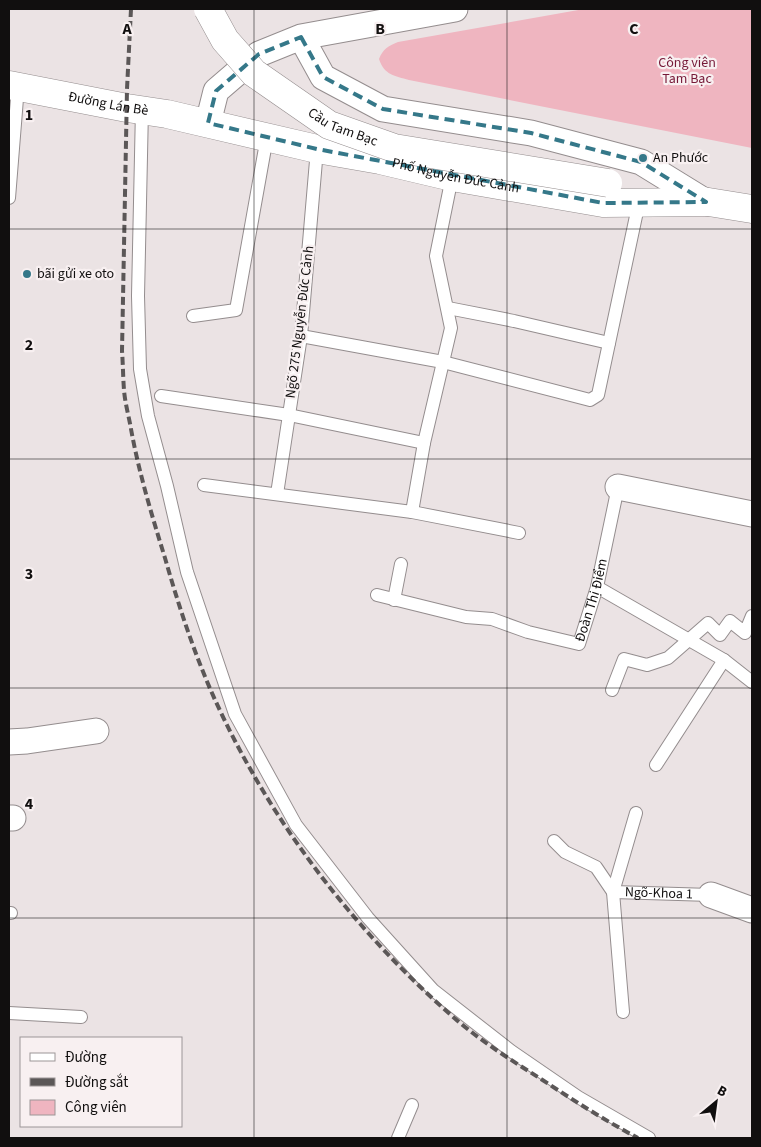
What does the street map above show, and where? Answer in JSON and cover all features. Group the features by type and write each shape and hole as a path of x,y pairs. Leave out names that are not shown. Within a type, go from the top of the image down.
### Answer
{"main road":[{"name":"Cầu Tam Bạc","path":"208,9 225,40 254,73 329,125 394,148 608,183"},
{"name":"Đường Lán Bè","path":"13,85 208,123"},
{"name":"Phố Nguyễn Đức Cảnh","path":"208,123 317,149 380,160 452,177 603,203 706,202"},
{"name":"Phố Nguyễn Đức Cảnh","path":"608,183 752,209"}],"street":[{"path":"208,123 216,91 259,54 301,38 455,9"},
{"path":"301,38 323,77 383,109 531,133 641,162 706,202"},
{"name":"Đoàn Thị Điểm","path":"618,487 752,514"},
{"path":"9,742 96,731"},
{"name":"Ngõ-Khoa 1","path":"711,895 752,910"}],"lane":[{"path":"9,198 13,85"},
{"path":"142,109 138,296 140,369 148,416 187,572 235,714 296,825 368,918 433,990 512,1051 578,1097 649,1138"},
{"path":"193,316 236,310 267,137"},
{"name":"Ngõ 275 Nguyễn Đức Cảnh","path":"277,494 301,336 317,149"},
{"path":"412,512 424,443 451,328 436,256 452,177"},
{"path":"301,336 443,362 590,400 598,395 639,202"},
{"path":"448,308 609,343"},
{"path":"161,396 289,415 424,443"},
{"path":"204,485 412,512 519,533"},
{"name":"Đoàn Thị Điểm","path":"377,596 466,617 492,619 528,632 579,644 597,587 618,487"},
{"path":"394,600 401,564"},
{"path":"597,587 724,660 752,682"},
{"path":"612,690 624,659 647,665 668,658 708,623 720,635 730,621 745,633 752,616"},
{"path":"656,764 724,660"},
{"path":"623,1012 613,892 636,814"},
{"name":"Ngõ-Khoa 1","path":"554,840 565,852 596,867 613,892 711,895"},
{"path":"9,1013 81,1017"},
{"path":"398,1138 412,1105"}],"highlighted area":[{"path":"301,37 323,77 383,109 531,133 641,162 706,202 603,203 317,149 208,123 216,91 259,54"}],"green space":[{"name":"Công viên Tam Bạc","path":"584,9 752,9 752,148 409,80 387,72 379,59 386,48 398,42"}],"railway":[{"path":"131,9 127,89 122,351 125,395 138,462 155,526 188,631 216,702 262,789 289,831 348,910 381,947 452,1016 473,1033 577,1102 638,1138"}],"place":[{"name":"An Phước","path":"643,158"},
{"name":"bãi gửi xe oto","path":"27,274"}]}
